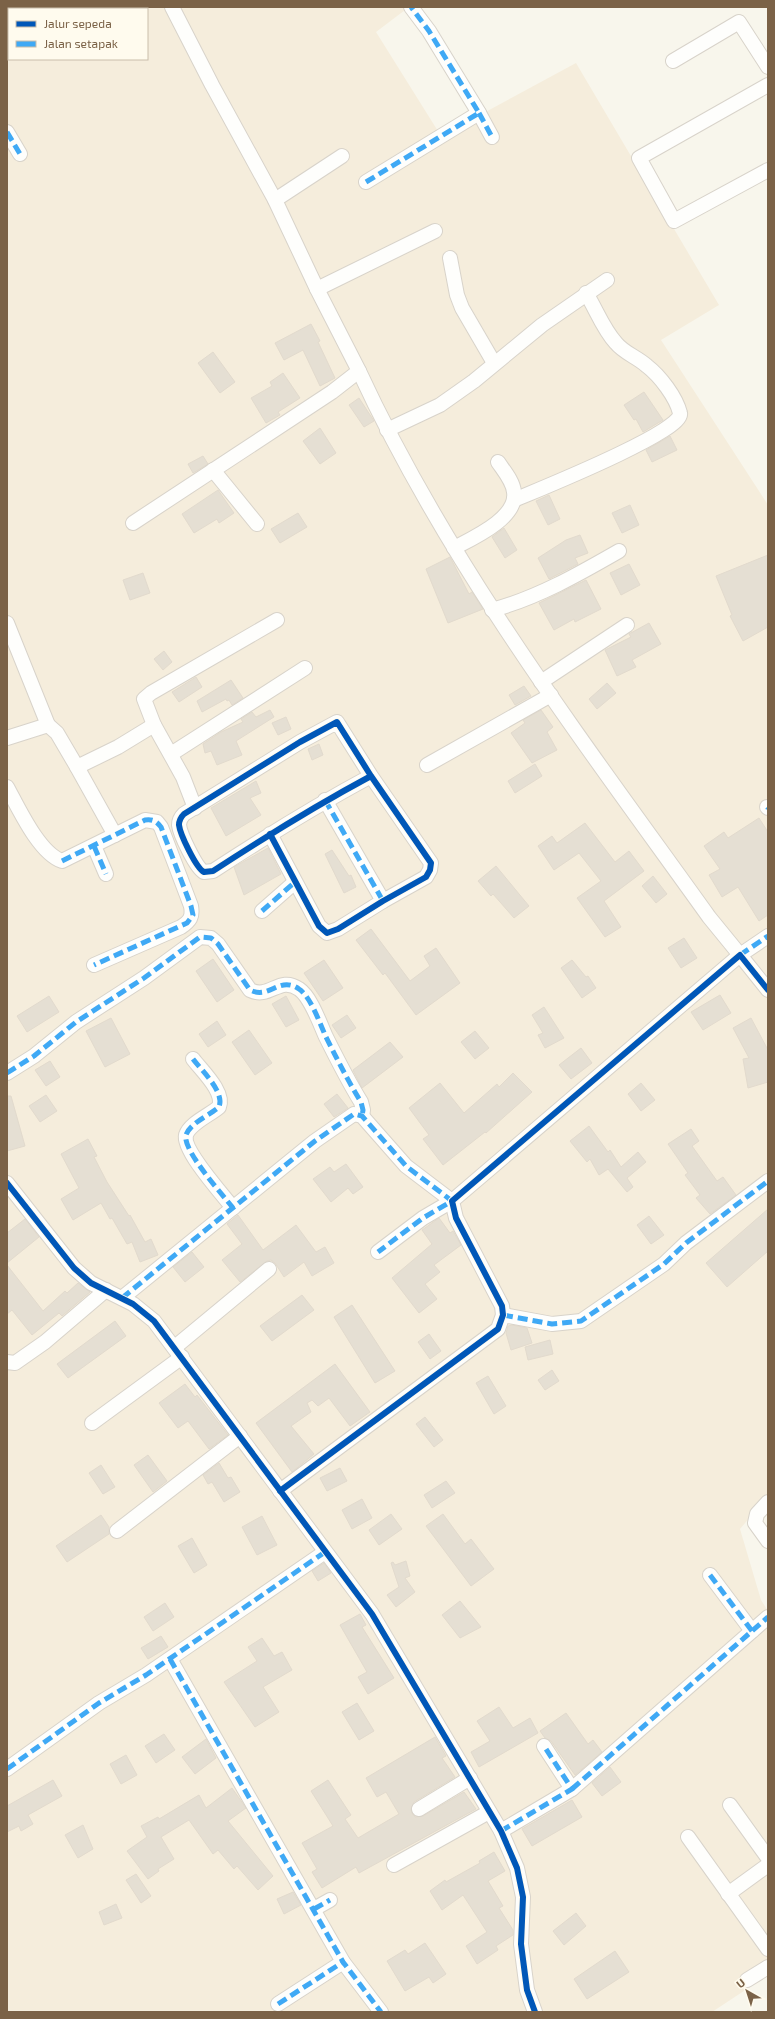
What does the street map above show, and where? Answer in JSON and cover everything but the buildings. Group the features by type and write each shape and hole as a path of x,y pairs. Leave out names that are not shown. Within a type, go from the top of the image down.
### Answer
{"street":[{"path":"172,7 212,85 275,200 317,289 359,370 387,430 454,548 492,610 541,682 709,917 768,990"},
{"path":"412,7 429,31 492,137"},
{"path":"674,61 739,22 768,67"},
{"path":"768,86 639,158 674,221 768,170"},
{"path":"366,182 479,113"},
{"path":"7,132 20,154"},
{"path":"275,200 342,156"},
{"path":"317,289 435,231"},
{"path":"450,258 457,295 462,308 494,364"},
{"path":"387,430 440,405 474,381 542,325 586,293 607,280"},
{"path":"514,500 629,450 669,428 680,419 681,415 678,407 667,390 648,366 624,351 616,343 607,331 586,293"},
{"path":"133,523 332,392 359,370"},
{"path":"454,548 482,534 510,510 514,500 514,491 508,476 498,462"},
{"path":"213,470 257,524"},
{"path":"492,610 515,603 542,591 619,550"},
{"path":"195,808 183,777 154,725 145,702 145,697 277,620"},
{"path":"7,623 48,725 57,733 78,767 115,835"},
{"path":"541,682 627,625"},
{"path":"171,754 305,668"},
{"path":"427,765 551,695"},
{"path":"270,834 319,926 327,933 338,929 383,901 426,877 430,870 431,863 371,776 337,722 300,742 184,814 179,824 180,832 198,867 204,872 213,871 270,834 326,800 371,776"},
{"path":"7,738 48,725"},
{"path":"78,767 118,747 154,725"},
{"path":"7,787 44,848 54,859 62,861 145,820 157,822 161,826 191,906 192,915 187,923 181,927 94,965"},
{"path":"326,800 383,901"},
{"path":"94,846 106,874"},
{"path":"262,911 295,882"},
{"path":"378,1252 423,1218 452,1201 740,955 768,936"},
{"path":"7,1073 34,1056 76,1022 144,978 200,937 211,938 218,944 250,990 257,994 266,992 280,985 290,985 300,989 314,1011 361,1102 363,1110 362,1116"},
{"path":"193,1059 217,1092 221,1102 219,1108 190,1130 186,1136 187,1143 206,1174 233,1208"},
{"path":"122,1298 315,1141 350,1115 358,1114 362,1116 406,1166 452,1201 456,1218 502,1306 503,1315 498,1329 280,1491"},
{"path":"503,1315 552,1324 581,1321 664,1264 686,1243 768,1181"},
{"path":"7,1183 74,1268 91,1283 133,1304 154,1321 372,1614 501,1831 517,1868 523,1897 521,1944 527,1990 535,2012"},
{"path":"92,1423 178,1352 269,1269"},
{"path":"7,1362 15,1363 46,1342 106,1290"},
{"path":"117,1531 240,1436"},
{"path":"768,1502 757,1514 755,1523 768,1541"},
{"path":"7,1769 98,1703 170,1659 325,1552"},
{"path":"710,1575 752,1631"},
{"path":"501,1831 572,1789 768,1617"},
{"path":"170,1659 344,1962 381,2012"},
{"path":"544,1746 572,1789"},
{"path":"419,1809 470,1778"},
{"path":"730,1805 768,1858"},
{"path":"394,1865 489,1812"},
{"path":"688,1837 768,1949"},
{"path":"728,1894 768,1865"},
{"path":"314,1909 330,1900"},
{"path":"278,2004 344,1962"},
{"path":"748,1980 768,1966"}],"shaded area":[{"path":"7,7 409,7 376,32 441,136 576,63 719,305 661,340 768,505 768,1496 740,1529 761,1600 768,1611 768,1975 712,2012 7,2012"}],"marked path":[{"path":"366,182 479,113 429,31 411,7"},
{"path":"479,113 492,137"},
{"path":"7,132 20,154"},
{"path":"325,800 383,901"},
{"path":"62,861 145,820 152,820 161,827 191,906 193,915 187,923 94,965"},
{"path":"94,846 106,874"},
{"path":"262,911 295,882"},
{"path":"740,955 768,936"},
{"path":"7,1073 34,1056 76,1022 144,978 200,937 211,938 218,944 250,990 263,992 280,986 292,985 303,993 311,1004 334,1053 361,1102 363,1110 362,1116"},
{"path":"193,1059 216,1088 220,1101 219,1107 196,1123 188,1131 186,1135 186,1142 196,1161 233,1208"},
{"path":"122,1298 315,1141 354,1114 362,1116 406,1166 452,1201 423,1218 378,1252"},
{"path":"503,1315 552,1324 581,1321 664,1264 686,1243 768,1181"},
{"path":"7,1769 99,1703 146,1675 325,1552"},
{"path":"710,1575 752,1631"},
{"path":"572,1789 768,1617"},
{"path":"170,1659 343,1962 381,2012"},
{"path":"501,1831 572,1789 544,1746"},
{"path":"314,1909 330,1900"},
{"path":"278,2004 343,1962"}],"cycle path":[{"path":"270,834 319,926 327,933 338,929 383,901 426,877 430,870 431,863 371,776 337,722 300,742 184,814 179,822 182,836 197,864 204,872 213,871 252,846 272,834 291,822 371,776"},
{"path":"280,1491 498,1329 503,1315 502,1306 456,1218 452,1201 740,955 768,990"},
{"path":"7,1183 74,1268 91,1283 133,1304 154,1321 372,1614 501,1831 517,1868 523,1897 521,1944 527,1990 535,2012"}]}
